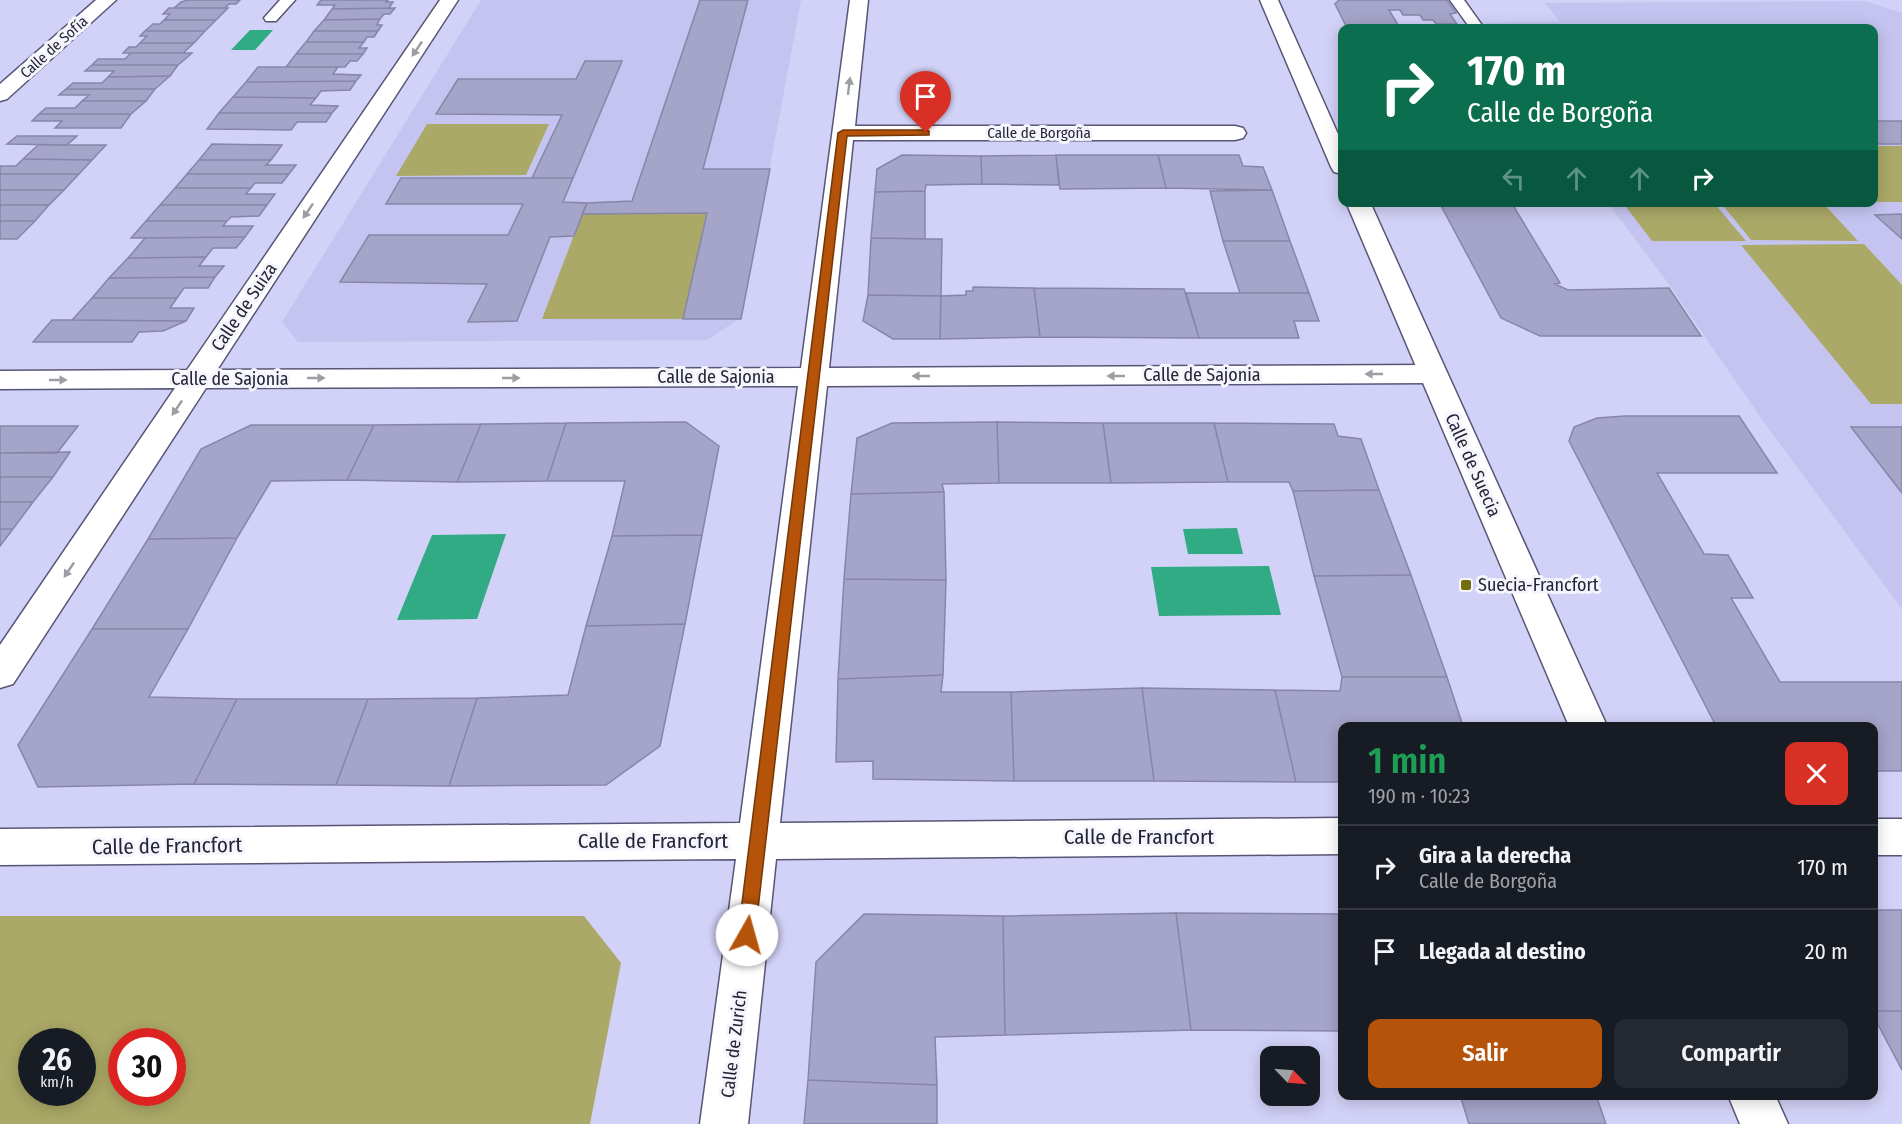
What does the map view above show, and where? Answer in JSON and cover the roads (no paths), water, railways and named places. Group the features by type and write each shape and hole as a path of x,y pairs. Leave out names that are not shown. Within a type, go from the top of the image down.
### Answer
{"street":[{"name":"Calle de Sofía","path":"0,95 107,0"},
{"name":"Calle de Suiza","path":"0,674 449,0"},
{"name":"Calle de Zurich","path":"724,1124 859,0"},
{"path":"1269,0 1338,158"},
{"name":"Calle de Borgoña","path":"843,133 1235,134"},
{"name":"Calle de Suecia","path":"1360,207 1586,722"},
{"name":"Calle de Sajonia","path":"0,381 1432,374"},
{"name":"Calle de Francfort","path":"0,847 1338,836"},
{"path":"1878,837 1902,837"},
{"path":"1753,1100 1764,1124"}],"lane":[{"path":"272,18 288,0"},
{"path":"1457,0 1474,24"}],"place":[{"name":"Suecia-Francfort","path":"1466,585"}]}
